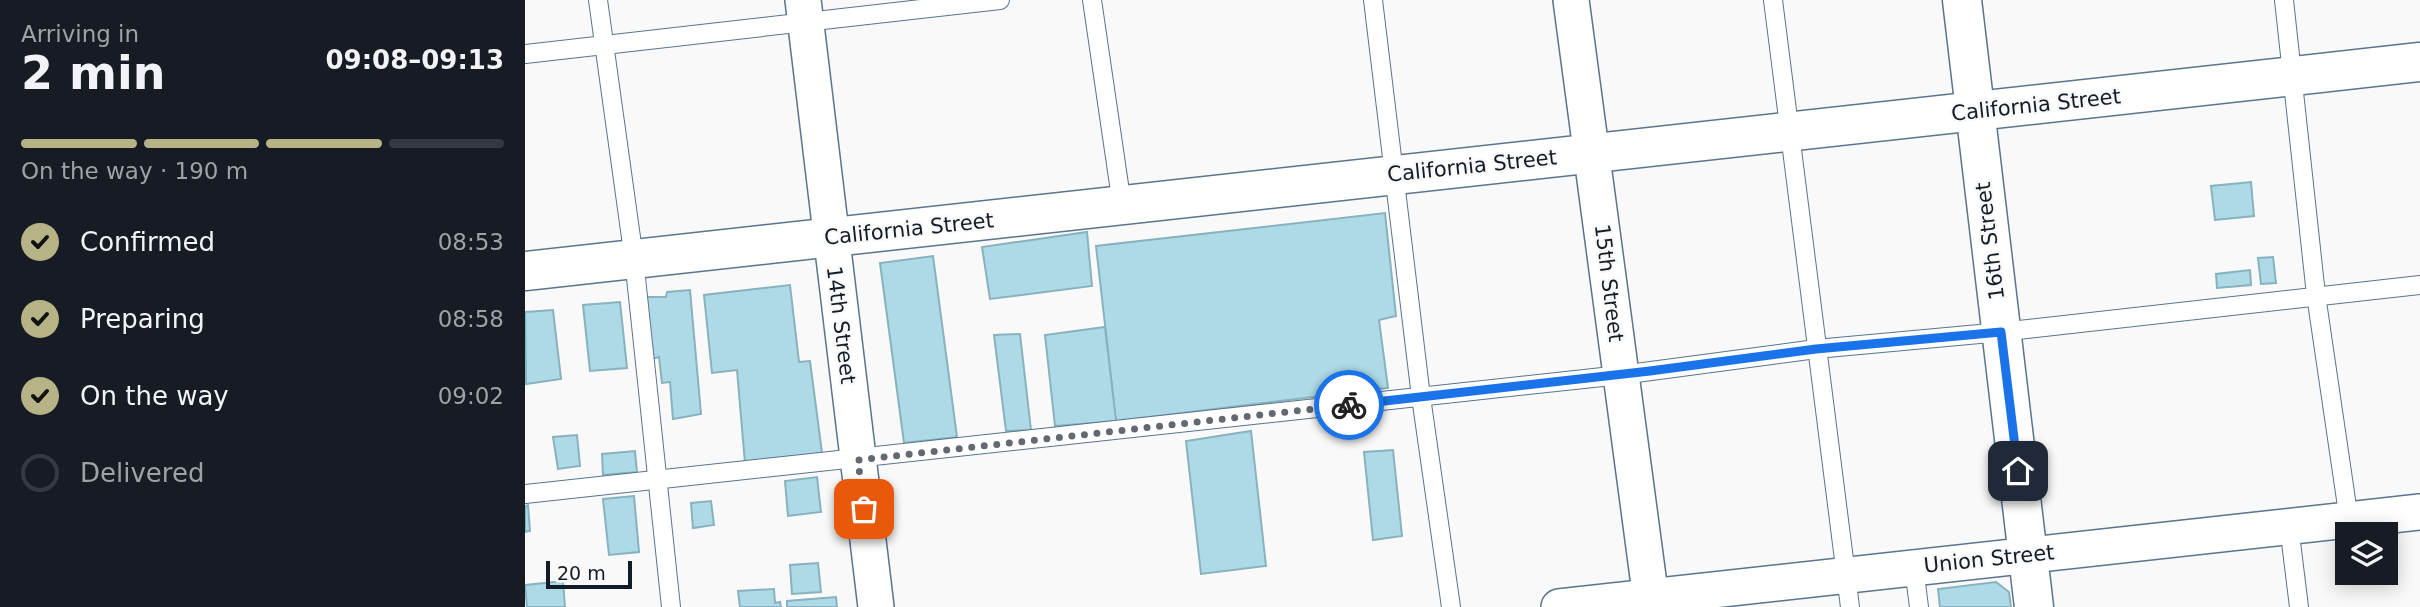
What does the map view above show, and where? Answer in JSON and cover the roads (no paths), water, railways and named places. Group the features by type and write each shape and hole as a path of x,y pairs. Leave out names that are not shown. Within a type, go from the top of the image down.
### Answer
{"street":[{"name":"15th Street","path":"1571,0 1651,602"},
{"name":"16th Street","path":"1962,0 2034,607"},
{"name":"14th Street","path":"804,10 876,607"},
{"name":"California Street","path":"525,271 2420,62"},
{"name":"Union Street","path":"1559,607 1849,591 1914,568 2420,512"}],"lane":[{"path":"599,0 634,259 671,607"},
{"path":"525,54 603,44 804,10 1000,0"},
{"path":"1092,0 1122,205"},
{"path":"1373,0 1421,397 1451,607"},
{"path":"1773,0 1849,591"},
{"path":"2284,0 2316,295 2349,520"},
{"path":"525,494 858,460 1621,374 1816,349 2001,332 2420,285"},
{"path":"2289,526 2299,607"},
{"path":"1914,568 1919,607"}]}
